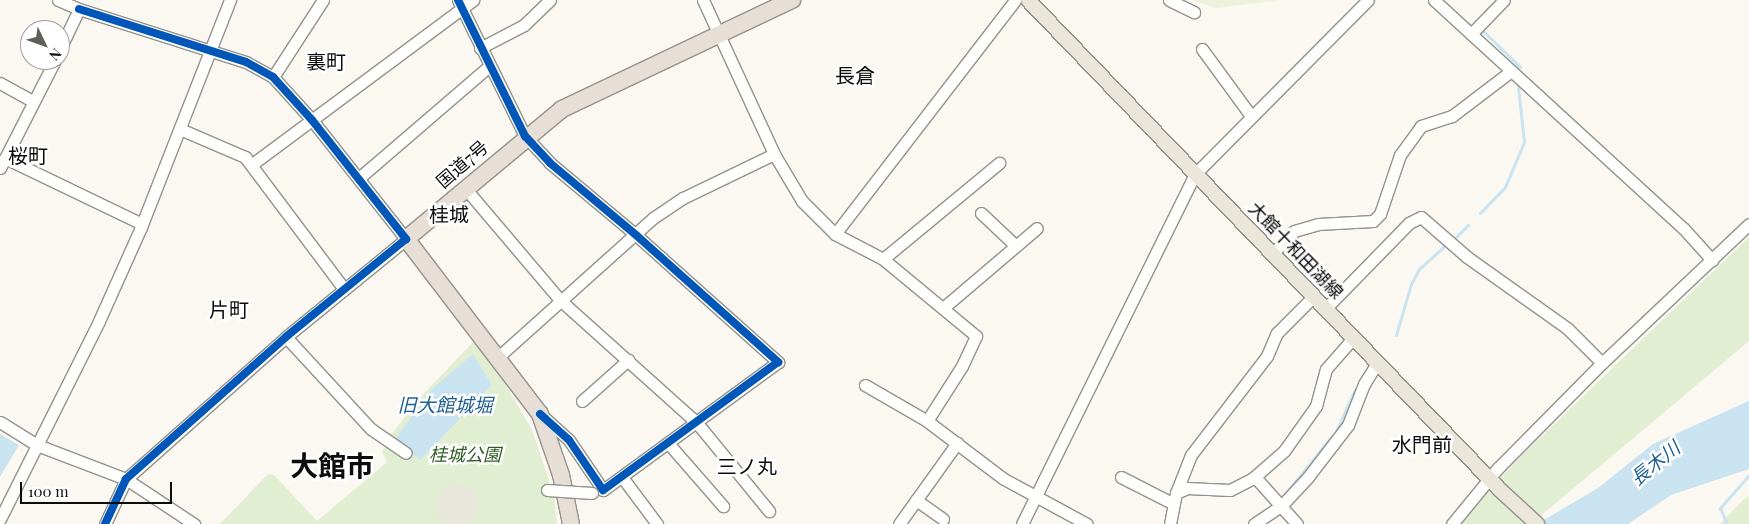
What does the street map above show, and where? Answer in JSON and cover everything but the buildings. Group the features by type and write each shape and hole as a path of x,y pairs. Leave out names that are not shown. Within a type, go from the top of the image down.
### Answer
{"highway":[{"name":"国道7号","path":"406,238 525,136 562,109 592,92 792,0"},
{"path":"406,238 540,414 561,475 571,524"}],"main road":[{"name":"大館十和田湖線","path":"1028,0 1194,174 1354,336 1494,484 1537,524"}],"street":[{"path":"0,519 98,321 142,224 230,0"},
{"path":"273,77 323,0"},
{"path":"251,165 460,5 473,0"},
{"path":"480,48 524,25 550,0"},
{"path":"703,0 774,154 802,201 835,234 883,259 976,336 962,366 927,421"},
{"path":"835,234 1015,0"},
{"path":"1168,0 1194,12"},
{"path":"1022,524 1194,174 1368,0"},
{"path":"1434,0 1684,229 1712,260"},
{"path":"1471,34 1504,0"},
{"path":"64,1 79,9 246,62 273,77 312,120 406,238 344,288 126,479 105,524"},
{"path":"460,5 488,67 525,136 550,163 636,235 778,362 622,477 597,492 547,490"},
{"path":"70,28 79,9"},
{"path":"1202,49 1251,116"},
{"path":"359,178 488,67"},
{"path":"49,70 2,163 142,224"},
{"path":"1273,253 1294,231 1318,224 1373,221 1380,214 1400,155 1421,126 1452,116 1511,71"},
{"path":"0,83 33,101"},
{"path":"180,129 234,151 251,165 344,288"},
{"path":"497,358 653,218 683,198 774,154"},
{"path":"883,259 999,163"},
{"path":"465,188 560,300 697,423 769,511"},
{"path":"981,213 1016,246"},
{"path":"1326,308 1409,223 1421,217 1468,258 1566,328 1602,363"},
{"path":"1452,524 1494,484 1602,363 1749,224"},
{"path":"943,308 1037,228"},
{"path":"1170,524 1174,498 1191,455 1267,356 1276,333 1314,296"},
{"path":"1174,498 1187,488 1230,490 1255,476 1284,451 1306,423 1316,406 1326,369 1354,336"},
{"path":"286,338 371,429 406,453"},
{"path":"582,401 628,360"},
{"path":"1254,524 1282,505 1308,477 1348,425 1364,384 1378,362"},
{"path":"865,385 927,421 1004,479 1087,524"},
{"path":"540,414 569,440 597,492"},
{"path":"0,422 37,445 126,479 194,524"},
{"path":"668,443 723,506"},
{"path":"899,524 957,443"},
{"path":"1255,476 1297,524"},
{"path":"622,477 657,524"},
{"path":"1121,477 1174,498"},
{"path":"916,500 943,519"}],"green space":[{"path":"1192,0 1283,0 1215,8"},
{"path":"1749,237 1749,341 1531,524 1458,524 1524,453"},
{"name":"桂城公園","path":"474,341 501,377 532,430 554,495 557,524 220,524 268,474 274,475 317,521 387,462 382,452 391,435 418,400"},
{"path":"1749,496 1749,524 1720,524 1742,501"}],"shaded area":[{"path":"461,485 469,488 475,494 478,506 475,518 469,524 453,527 445,524 439,518 436,502 439,494 445,488"}],"water":[{"name":"旧大館城堀","path":"473,354 492,385 420,460 396,438 431,390"},
{"name":"長木川","path":"1749,401 1749,469 1671,495 1628,524 1537,524 1598,488 1653,444"},
{"path":"0,434 19,445 0,477"}],"waterway":[{"path":"1482,30 1520,67"},
{"path":"1480,213 1505,187 1524,142 1518,87"},
{"path":"1454,239 1468,225"},
{"path":"1396,335 1411,284 1419,269 1447,244"},
{"path":"1336,431 1355,389"},
{"path":"1286,493 1332,436"},
{"path":"1727,524 1720,508 1749,475"}],"cycle path":[{"path":"458,0 525,136 550,163 636,235 778,362 603,490 569,440 540,414"},
{"path":"79,9 246,62 273,77 312,120 406,239 286,337 126,479 105,524"}],"district":[{"name":"裏町","path":"326,60"},
{"name":"長倉","path":"855,74"},
{"name":"桜町","path":"28,154"},
{"name":"桂城","path":"449,213"},
{"name":"片町","path":"229,308"},
{"name":"水門前","path":"1422,443"},
{"name":"大館市","path":"332,465"},
{"name":"三ノ丸","path":"747,465"}]}
